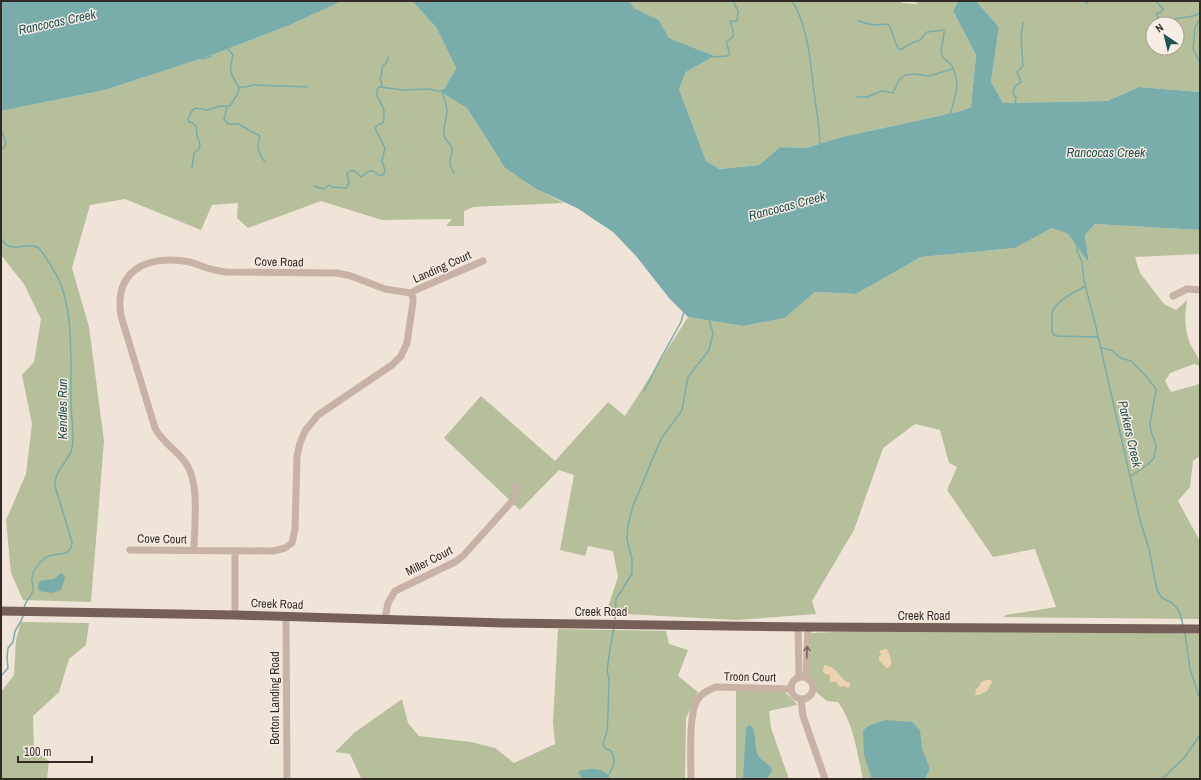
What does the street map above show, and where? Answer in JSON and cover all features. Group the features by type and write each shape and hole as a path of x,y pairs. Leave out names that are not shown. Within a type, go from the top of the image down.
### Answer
{"main road":[{"name":"Creek Road","path":"1,611 286,616 504,623 798,627 1200,629"}],"street":[{"name":"Cove Road","path":"194,550 195,500 193,478 187,464 163,441 155,428 122,316 120,297 123,285 129,275 138,268 149,263 184,261 226,272 337,274 351,276 385,290 411,293"},
{"name":"Landing Court","path":"411,293 483,261"},
{"path":"1174,296 1187,290 1200,290"},
{"path":"194,550 273,552 285,548 292,543 295,529 297,456 305,431 318,414 392,365 401,356 407,343 413,298 411,293"},
{"name":"Miller Court","path":"385,619 388,603 395,591 455,562 463,556 514,499 516,486"},
{"name":"Cove Court","path":"130,550 194,550"},
{"path":"235,615 236,551"},
{"name":"Borton Landing Road","path":"286,616 287,779"},
{"path":"798,627 802,677"},
{"path":"802,677 808,627"},
{"path":"802,677 812,683 813,690 809,697 801,699 793,695 790,689 792,682 802,677"},
{"name":"Troon Court","path":"691,779 692,714 697,700 702,694 708,690 716,688 790,689"},
{"path":"801,699 802,716 824,779"}],"green space":[{"path":"342,1 412,1 436,27 456,68 442,93 467,108 505,168 536,189 564,203 473,207 464,211 464,226 446,226 452,219 382,220 321,201 248,228 237,218 238,203 212,205 201,230 125,199 90,205 72,268 89,327 104,441 91,602 23,600 11,573 6,520 26,474 32,424 22,375 34,362 41,319 24,284 1,255 1,111 105,90 212,55 290,25"},
{"path":"630,1 899,1 903,3 917,4 916,1 958,1 953,11 976,55 971,107 961,111 842,137 806,148 780,147 759,165 718,169 706,161 679,89 686,72 713,56 669,38 659,20 634,8"},
{"path":"972,1 1200,1 1200,92 1139,87 1107,101 1003,103 991,82 999,27 977,2"},
{"path":"1095,224 1200,230 1200,254 1135,257 1140,273 1164,304 1176,310 1187,300 1185,316 1187,336 1200,362 1200,366 1194,364 1170,373 1165,381 1171,392 1200,384 1200,456 1193,461 1190,487 1178,501 1200,541 1200,619 1003,617 1006,615 1056,607 1035,549 993,557 947,490 957,467 949,463 940,430 915,424 883,448 854,530 812,601 816,614 736,620 606,613 618,577 613,551 588,546 585,556 560,550 574,475 559,470 520,510 444,438 481,396 555,461 608,402 625,416 688,317 743,326 785,318 815,292 856,294 921,257 1015,248 1052,228 1068,234 1089,262 1085,235"},
{"path":"21,622 89,623 86,645 69,659 59,692 33,716 34,750 49,761 47,779 1,779 1,692 14,675 16,640"},
{"path":"922,628 1200,634 1200,779 863,779 848,720 838,702 827,701 815,691 815,685 809,675 811,633"},
{"path":"558,629 666,631 669,644 688,650 678,676 698,692 686,718 685,779 610,779 607,774 595,769 581,770 579,773 582,779 363,779 361,778 350,754 335,752 354,733 402,699 408,723 419,736 471,742 495,748 514,763 555,744 553,722"},
{"path":"736,691 784,691 796,703 797,705 769,711 771,728 789,779 736,779"}],"sand":[{"path":"887,649 891,659 891,665 888,668 886,668 879,660 881,655 879,651"},
{"path":"824,665 833,668 843,679 850,683 850,686 848,688 843,686 840,687 836,682 830,682 830,675 823,672"},
{"path":"991,680 992,682 987,691 979,695 975,695 976,689 981,683"}],"water":[{"name":"Rancocas Creek","path":"1,1 342,1 290,25 212,55 105,90 1,111"},
{"name":"Rancocas Creek","path":"412,1 630,1 634,8 659,20 669,38 714,56 686,72 679,89 706,161 719,169 759,165 780,147 806,148 842,137 961,111 971,107 976,55 953,11 958,1 977,2 999,27 991,82 1003,103 1107,101 1139,87 1200,92 1200,230 1095,224 1085,235 1089,263 1068,234 1052,228 1015,248 921,257 856,294 815,292 785,318 743,326 688,317 669,298 636,256 613,232 577,208 536,189 505,168 467,108 442,93 456,68 436,27"},
{"path":"61,573 65,577 61,590 52,593 39,591 38,587 40,581 54,579"},
{"path":"886,720 912,722 920,731 922,748 929,767 929,771 924,779 872,779 864,755 863,731 868,726"},
{"path":"750,725 754,731 758,756 772,769 771,773 766,779 743,779 746,728"},
{"path":"591,769 602,771 609,776 610,779 582,779 578,772 581,770"}],"waterway":[{"path":"711,57 727,56 730,54 726,42 734,35 730,22 737,21 738,11 733,1"},
{"path":"792,1 798,11 806,35 820,134 820,145"},
{"path":"1156,1 1163,9 1156,15 1165,23 1174,19 1193,16 1200,13"},
{"path":"1200,19 1195,28 1193,49 1200,63"},
{"path":"858,21 873,25 888,24 892,30 896,45 900,50 920,40 927,32 944,30 941,52 944,59 952,66 955,72 957,84 950,115"},
{"path":"1015,103 1016,98 1013,93 1015,86 1021,82 1017,72 1023,66 1021,37 1023,23"},
{"path":"192,168 194,153 199,149 200,144 196,126 189,122 188,119 192,111 195,108 207,110 220,106 230,106 238,93 239,87 231,72 233,55 228,49"},
{"path":"200,58 203,59 211,56"},
{"path":"381,87 382,84 380,79 382,67 387,62 388,57"},
{"path":"857,97 867,97 882,91 893,93 899,80 905,75 914,74 929,76 952,69"},
{"path":"239,87 253,85 307,87"},
{"path":"314,186 323,189 329,185 332,187 346,188 349,183 347,173 350,171 355,171 361,177 369,171 373,171 380,176 384,174 385,170 382,161 385,148 375,128 383,123 384,119 383,108 377,96 377,90 379,87 404,90 445,90"},
{"path":"443,90 442,93 447,111 444,135 452,147 450,165 454,173"},
{"path":"227,107 224,119 228,124 239,124 259,135 258,148 265,162"},
{"name":"Kendles Run","path":"1,129 6,143 5,147 1,149"},
{"name":"Kendles Run","path":"1,239 5,244 14,247 34,246 39,248 57,276 63,290 69,321 73,442 68,458 57,474 55,486 72,542 69,551 66,553 49,556 35,568 32,575 33,591 24,608"},
{"name":"Parkers Creek","path":"1077,246 1082,262 1084,281 1140,520 1149,549 1157,590 1162,598 1171,602 1177,608 1183,625"},
{"path":"1086,286 1066,297 1054,308 1052,313 1052,332 1054,335 1058,336 1098,337"},
{"path":"644,391 681,322 684,311"},
{"path":"615,619 616,599 632,574 632,559 627,539 628,525 633,506 661,439 682,410 688,377 709,350 713,333 709,320"},
{"path":"1101,348 1111,350 1121,358 1131,361 1156,389 1150,424 1156,445 1154,458 1130,477"},
{"name":"Kendles Run","path":"1,676 8,668 8,648 13,642 15,631 23,616"},
{"path":"605,779 612,769 614,762 611,751 605,748 603,744 607,731 608,715 609,678 607,671 614,627"},
{"name":"Parkers Creek","path":"1185,633 1190,669 1200,699"},
{"name":"Parkers Creek","path":"1162,779 1184,758 1200,735"}]}
